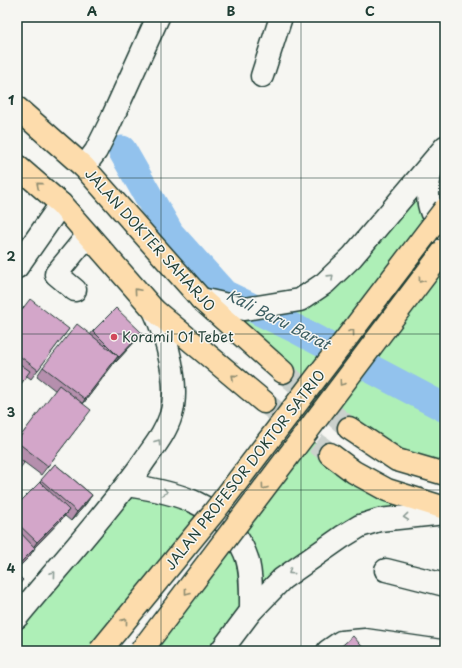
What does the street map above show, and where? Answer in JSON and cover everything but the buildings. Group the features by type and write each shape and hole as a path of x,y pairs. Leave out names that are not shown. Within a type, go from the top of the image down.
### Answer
{"main road":[{"name":"JALAN DOKTER SAHARJO","path":"17,108 84,167 201,298 283,372"},
{"path":"17,166 61,204 154,310 264,402"},
{"name":"JALAN PROFESOR DOKTOR SATRIO","path":"100,651 214,512 445,209"},
{"name":"JALAN PROFESOR DOKTOR SATRIO","path":"141,651 445,249"},
{"path":"349,428 397,460 445,474"},
{"path":"330,454 354,472 387,490 445,508"}],"street":[{"path":"84,167 96,151 109,125 158,17"},
{"path":"262,76 281,17"},
{"path":"201,298 245,309 300,300 325,283 352,258 445,147"},
{"path":"432,164 427,186 427,201 432,214 445,230"},
{"path":"17,266 61,204"},
{"path":"75,290 56,274 88,235"},
{"path":"17,617 126,485 164,433 171,414 175,392 164,331 154,310"},
{"path":"126,485 173,494 196,502 223,520 246,554 250,581 251,611"},
{"path":"221,651 251,611 282,579 313,556 360,526 379,520 445,513"},
{"path":"386,570 445,585"},
{"path":"328,651 341,642 365,640 440,651"}],"green space":[{"path":"432,164 432,214 304,387 283,372 201,299 300,300"},
{"path":"445,249 445,474 349,428 324,407"},
{"path":"306,437 330,454 417,500 342,537 221,651 141,651"},
{"path":"127,485 214,512 97,651 17,651 17,617"}],"waterway":[{"name":"Kali Baru Barat","path":"122,150 170,234 224,294 296,329 445,408"}],"tunnel":[{"path":"283,372 349,428"},
{"path":"264,402 330,454"}],"place":[{"name":"Koramil 01 Tebet","path":"114,337"}]}
